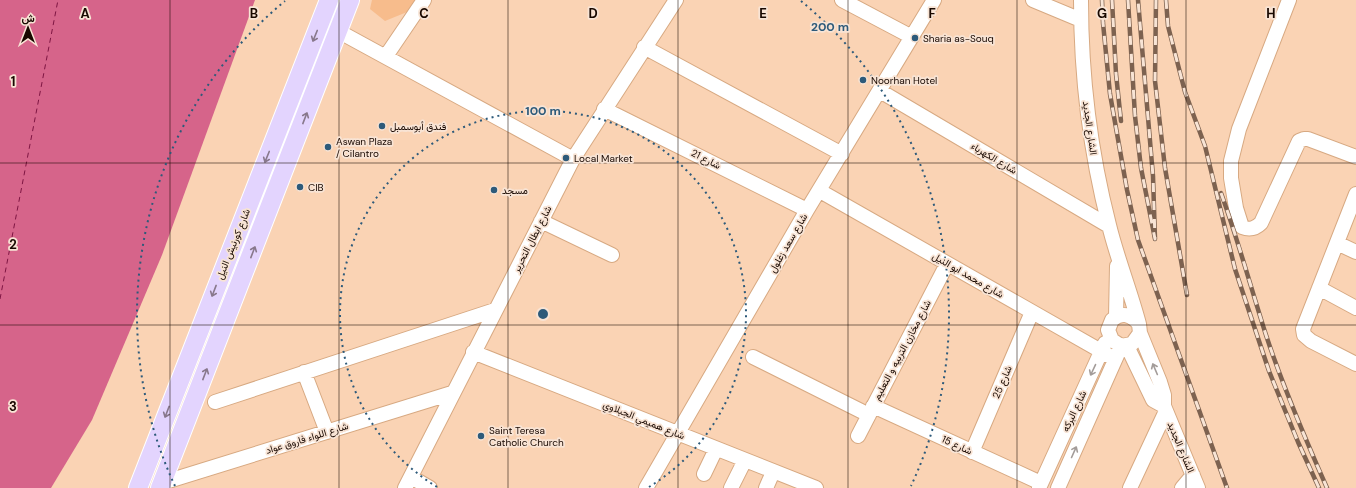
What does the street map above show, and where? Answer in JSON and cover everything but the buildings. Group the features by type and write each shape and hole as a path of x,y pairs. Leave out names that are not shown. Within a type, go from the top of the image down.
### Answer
{"main road":[{"name":"شارع كورنيش النيل","path":"138,488 329,0"},
{"name":"شارع كورنيش النيل","path":"161,486 350,0"}],"street":[{"path":"386,56 424,0"},
{"name":"شارع ابطال التحرير","path":"408,482 452,393 573,159 644,47 676,0"},
{"path":"842,0 912,37"},
{"name":"شارع سعد زغلول","path":"646,488 808,210 934,0"},
{"path":"1033,0 1081,20"},
{"name":"الشارع الجديد","path":"1082,0 1081,20 1083,69 1088,121 1096,169 1109,226 1116,253 1127,282 1139,328 1162,388 1165,408 1198,488"},
{"path":"1289,0 1239,129 1231,161 1231,178 1236,208 1242,226 1248,229 1256,228 1262,223 1299,141 1308,139 1356,157"},
{"path":"338,31 573,159"},
{"path":"644,47 842,154"},
{"name":"شارع الكهرباء","path":"880,91 1109,226"},
{"name":"شارع 21","path":"604,109 808,210"},
{"name":"شارع محمد ابو النيل","path":"820,191 1115,359"},
{"path":"1356,194 1303,326 1304,335 1306,338 1356,364"},
{"path":"541,221 612,255"},
{"path":"1337,243 1356,252"},
{"name":"الشارع الجديد","path":"1116,253 1116,317"},
{"name":"شارع مخازن التربيه و التعليم","path":"858,436 948,264"},
{"path":"1319,288 1356,308"},
{"path":"215,402 495,310"},
{"name":"شارع 25","path":"972,452 1032,312"},
{"path":"1122,314 1129,315 1139,328 1136,341 1124,346 1116,344 1109,335 1109,325 1116,317 1122,314"},
{"name":"شارع البركه","path":"1040,486 1109,335"},
{"name":"الشارع الجديد","path":"1124,346 1153,400 1165,408"},
{"name":"شارع البركه","path":"1058,488 1115,359 1124,346"},
{"name":"شارع هميمي الجبلاوي","path":"473,352 816,488"},
{"name":"شارع 15","path":"753,357 871,411 972,452 1040,486"},
{"path":"304,372 327,432"},
{"name":"شارع اللواء فاروق عواد","path":"161,486 452,393"},
{"path":"1130,488 1165,408"},
{"path":"704,474 716,449"},
{"path":"731,488 745,460"},
{"path":"766,488 773,472"},
{"path":"1182,488 1193,475"},
{"path":"408,482 430,488"}],"shaded area":[{"path":"0,0 255,0 162,255 92,420 51,488 0,488"},
{"path":"372,0 415,0 407,12 385,21 370,9"}],"ferry route":[{"path":"0,299 58,0"}],"railway":[{"path":"1102,0 1110,94 1127,190 1138,240 1227,488"},
{"path":"1112,0 1116,74 1121,121"},
{"path":"1128,0 1135,116 1141,168 1155,239 1153,176 1138,0"},
{"path":"1156,0 1155,81 1165,168 1187,295"},
{"path":"1166,0 1168,26 1185,92 1205,146 1235,269 1269,371 1298,442 1319,488"},
{"path":"1221,193 1260,317 1280,374 1327,488"}],"place":[{"name":"Sharia as-Souq","path":"915,38"},
{"name":"Noorhan Hotel","path":"863,80"},
{"name":"فندق أبوسمبل","path":"382,126"},
{"name":"Aswan Plaza / Cilantro","path":"328,147"},
{"name":"Local Market","path":"566,158"},
{"name":"CIB","path":"300,187"},
{"name":"مسجد","path":"494,190"},
{"name":"Saint Teresa Catholic Church","path":"481,436"}]}
